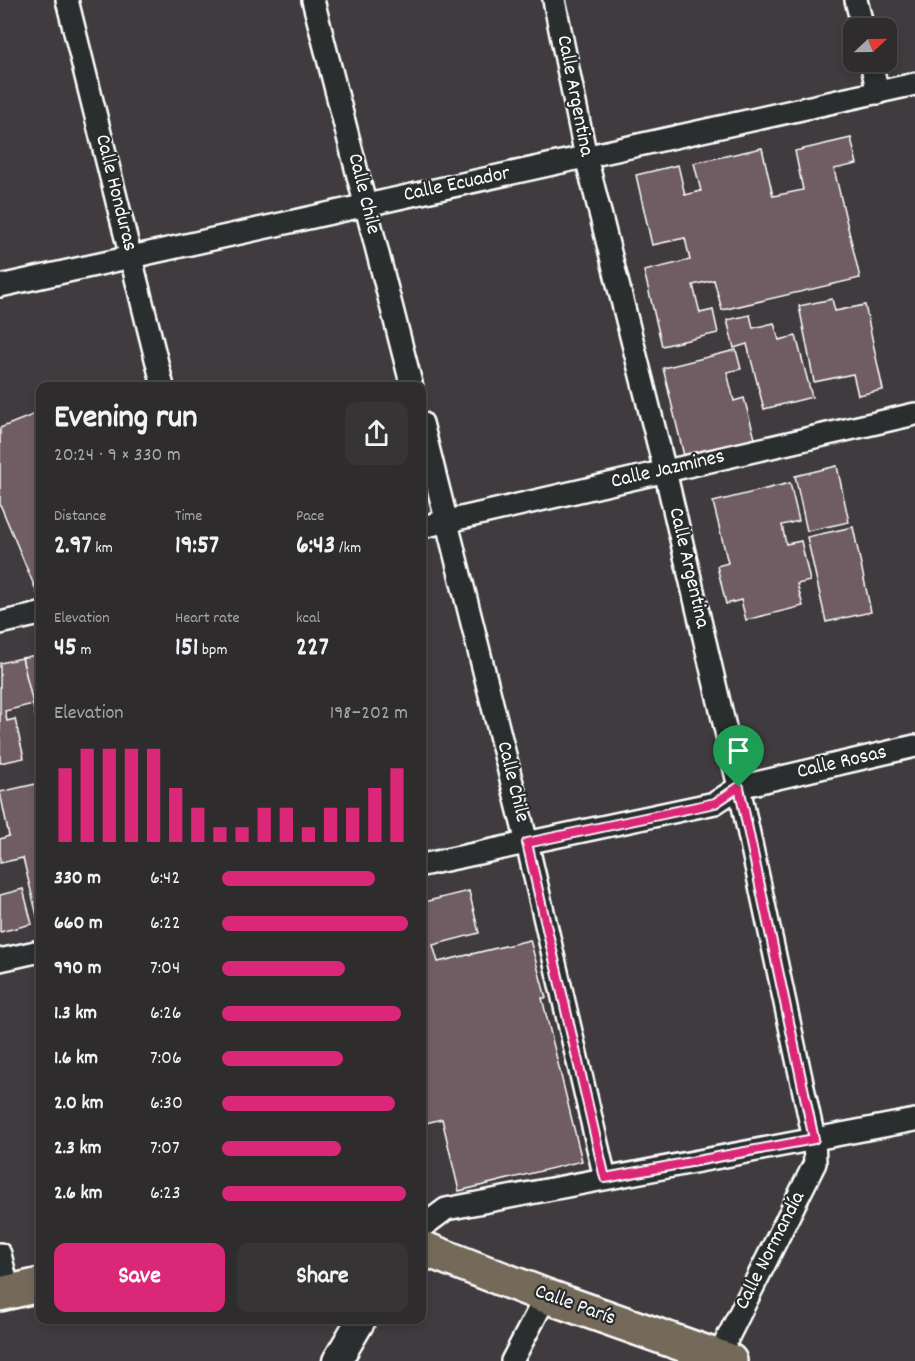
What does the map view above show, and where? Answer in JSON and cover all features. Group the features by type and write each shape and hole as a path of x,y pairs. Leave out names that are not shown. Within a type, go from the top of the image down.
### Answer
{"main road":[{"name":"Calle París","path":"426,1250 721,1360"},
{"path":"4,1293 36,1286"},
{"path":"337,1361 359,1324"}],"street":[{"name":"Calle Honduras","path":"67,0 162,382"},
{"name":"Calle Chile","path":"313,0 411,382"},
{"name":"Calle Argentina","path":"554,0 586,157 665,471 739,787 814,1139"},
{"path":"856,0 860,18"},
{"path":"873,72 878,93"},
{"name":"Calle Ecuador","path":"0,286 915,84"},
{"name":"Calle Jazmines","path":"426,526 915,414"},
{"name":"Calle Chile","path":"426,439 527,843 605,1178"},
{"path":"0,623 36,615"},
{"name":"Calle Rosas","path":"426,864 715,803 739,787 915,746"},
{"path":"0,960 36,952"},
{"path":"426,1224 446,1209 915,1120"},
{"name":"Calle Normandía","path":"721,1360 815,1163 814,1139"},
{"path":"0,1254 4,1293"},
{"path":"512,1361 546,1296"}],"building":[{"path":"851,138 857,164 834,169 860,278 722,310 714,280 693,285 700,313 713,310 718,333 662,346 644,271 690,260 685,238 652,245 636,175 678,165 685,195 701,191 694,163 762,148 773,196 803,190 795,151"},
{"path":"832,299 835,311 865,305 883,390 858,395 853,374 814,382 799,306"},
{"path":"750,315 753,328 774,323 779,340 796,336 812,397 764,409 747,344 734,348 727,320"},
{"path":"736,350 741,369 727,372 734,401 744,398 756,442 685,460 663,368"},
{"path":"36,414 36,590 0,504 0,428"},
{"path":"837,466 849,522 807,531 795,476"},
{"path":"790,483 799,521 782,525 786,544 801,541 810,581 797,584 803,606 746,620 741,600 726,604 717,566 728,563 713,502"},
{"path":"853,527 871,612 826,622 807,537"},
{"path":"36,655 36,719 22,658"},
{"path":"22,658 33,704 5,711 7,721 15,719 24,758 0,763 0,663"},
{"path":"36,784 36,912 23,858 0,863 0,839 9,836 0,792"},
{"path":"23,889 32,924 0,932 0,895"},
{"path":"469,891 479,933 433,945 438,962 530,940 546,998 542,998 582,1161 459,1191 442,1119 426,1123 426,902"}],"route":[{"path":"739,787 814,1139 605,1178 527,843 715,803 739,787"}]}
